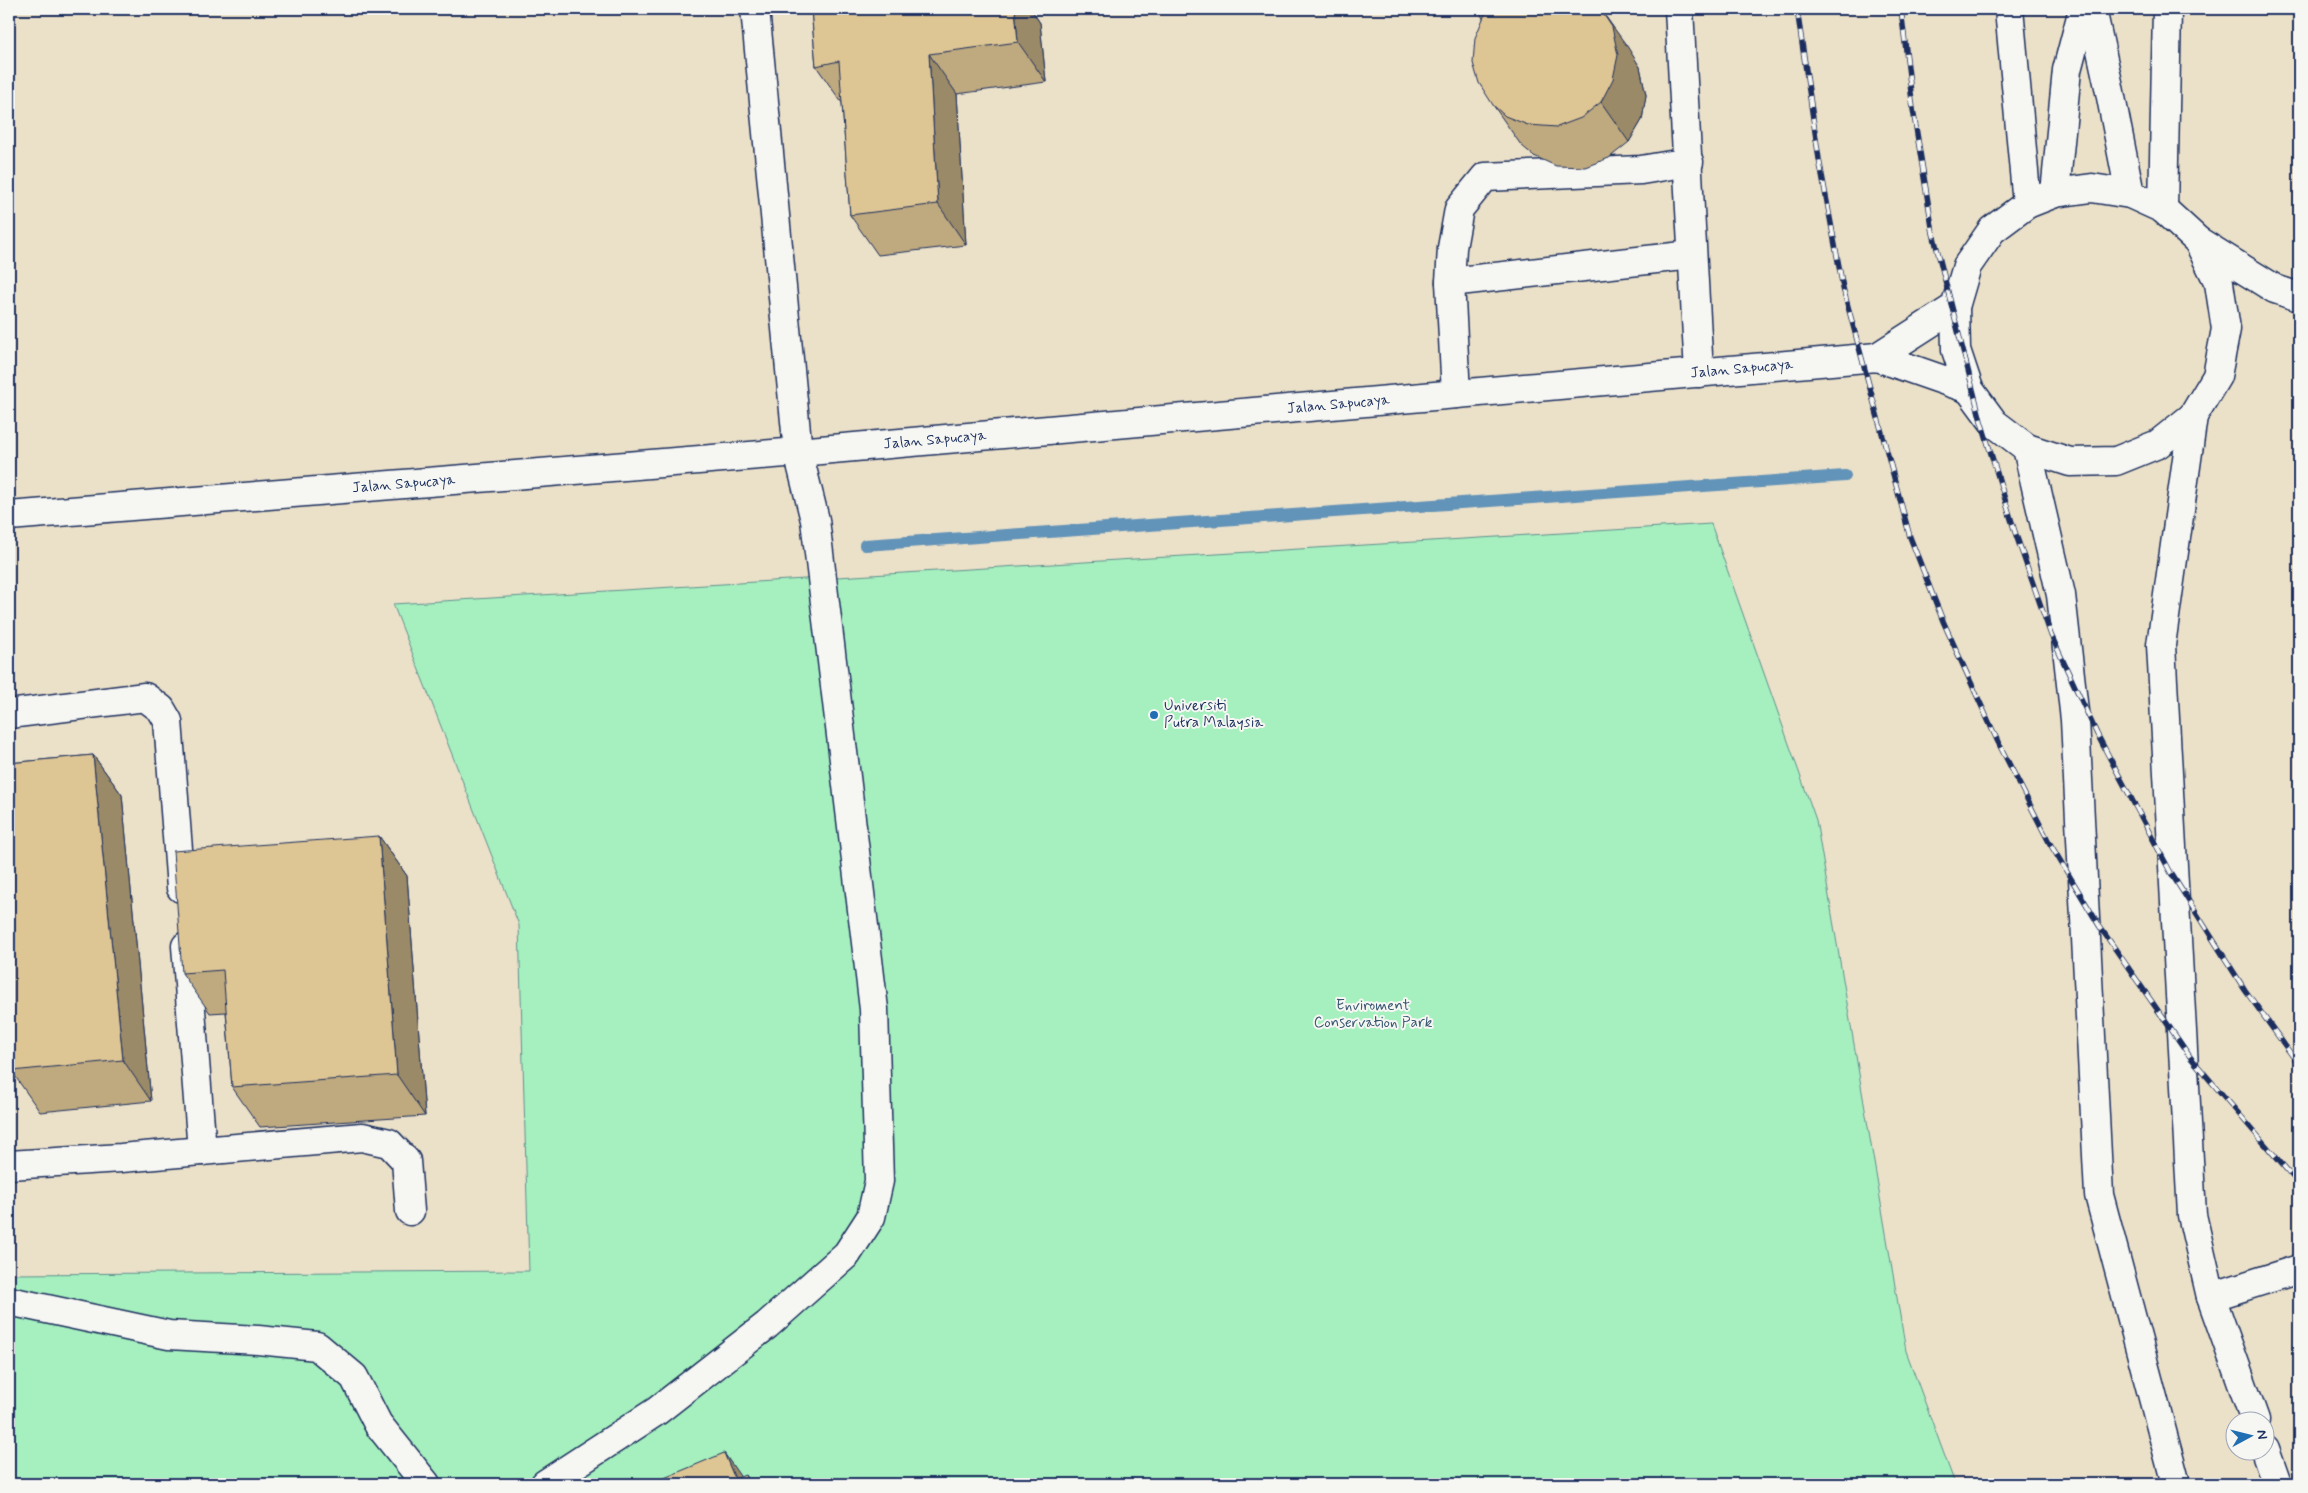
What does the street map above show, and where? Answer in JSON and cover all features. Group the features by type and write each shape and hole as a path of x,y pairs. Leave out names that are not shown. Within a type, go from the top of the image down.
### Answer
{"street":[{"path":"545,1484 657,1411 766,1325 847,1254 871,1217 879,1181 874,1009 815,520 798,452 755,9"},
{"path":"1679,9 1689,162 1699,373"},
{"path":"2009,9 2027,204"},
{"path":"2055,193 2067,70 2083,9"},
{"path":"2092,9 2130,194"},
{"path":"2163,209 2166,9"},
{"path":"1456,394 1450,282 1452,248 1459,209 1485,177 1640,170 1689,162"},
{"path":"2198,241 2219,283 2226,329 2217,376 2193,416 2158,444 2116,460 2070,462 2027,448 1994,423 1969,389 1956,350 1955,307 1967,266 1992,230 2027,204 2055,193 2092,188 2130,194 2163,209 2198,241 2275,289 2299,297"},
{"path":"1450,282 1692,255"},
{"path":"1877,356 1955,307"},
{"path":"1877,356 1969,389"},
{"name":"Jalan Sapucaya","path":"9,516 798,452 1877,356"},
{"path":"2193,416 2161,645 2192,1215 2211,1297 2251,1410"},
{"path":"2027,448 2061,596 2075,720 2098,1195 2176,1484"},
{"path":"9,714 145,697 161,709 168,721 202,1151"},
{"path":"9,1165 362,1137 389,1143 406,1161 410,1211"},
{"path":"2211,1297 2299,1269"},
{"path":"9,1301 169,1335 258,1340 317,1346 354,1377 378,1424 426,1484"},
{"path":"2269,1460 2277,1484"}],"shaded area":[{"name":"Universiti Putra Malaysia","path":"9,9 2299,9 2299,1484 9,1484"}],"green space":[{"name":"Enviroment Conservation Park","path":"1711,524 1816,820 1906,1351 1955,1484 9,1484 9,1274 529,1271 519,925 393,604"}],"building":[{"path":"811,9 1015,9 1018,42 929,54 938,204 850,215 839,61 816,66"},
{"path":"1490,9 1600,9 1612,27 1618,55 1613,79 1601,102 1581,118 1557,127 1528,125 1505,116 1493,105 1479,83 1473,63 1475,38 1485,14"},
{"path":"93,755 123,1060 12,1071 9,1035 9,763"},
{"path":"379,836 397,1075 232,1087 223,970 182,973 173,851"},
{"path":"724,1453 735,1479 745,1475 749,1484 650,1484"}],"waterway":[{"path":"865,545 1845,476"}],"railway":[{"path":"1797,9 1819,159 1843,288 1910,537 1943,621 1998,742 2049,842 2100,927 2191,1058 2299,1184"},
{"path":"1901,9 1913,109 1933,233 1981,421 2015,532 2051,635 2097,734 2171,873 2245,990 2299,1065"}],"place":[{"name":"Universiti Putra Malaysia","path":"1154,715"}]}
